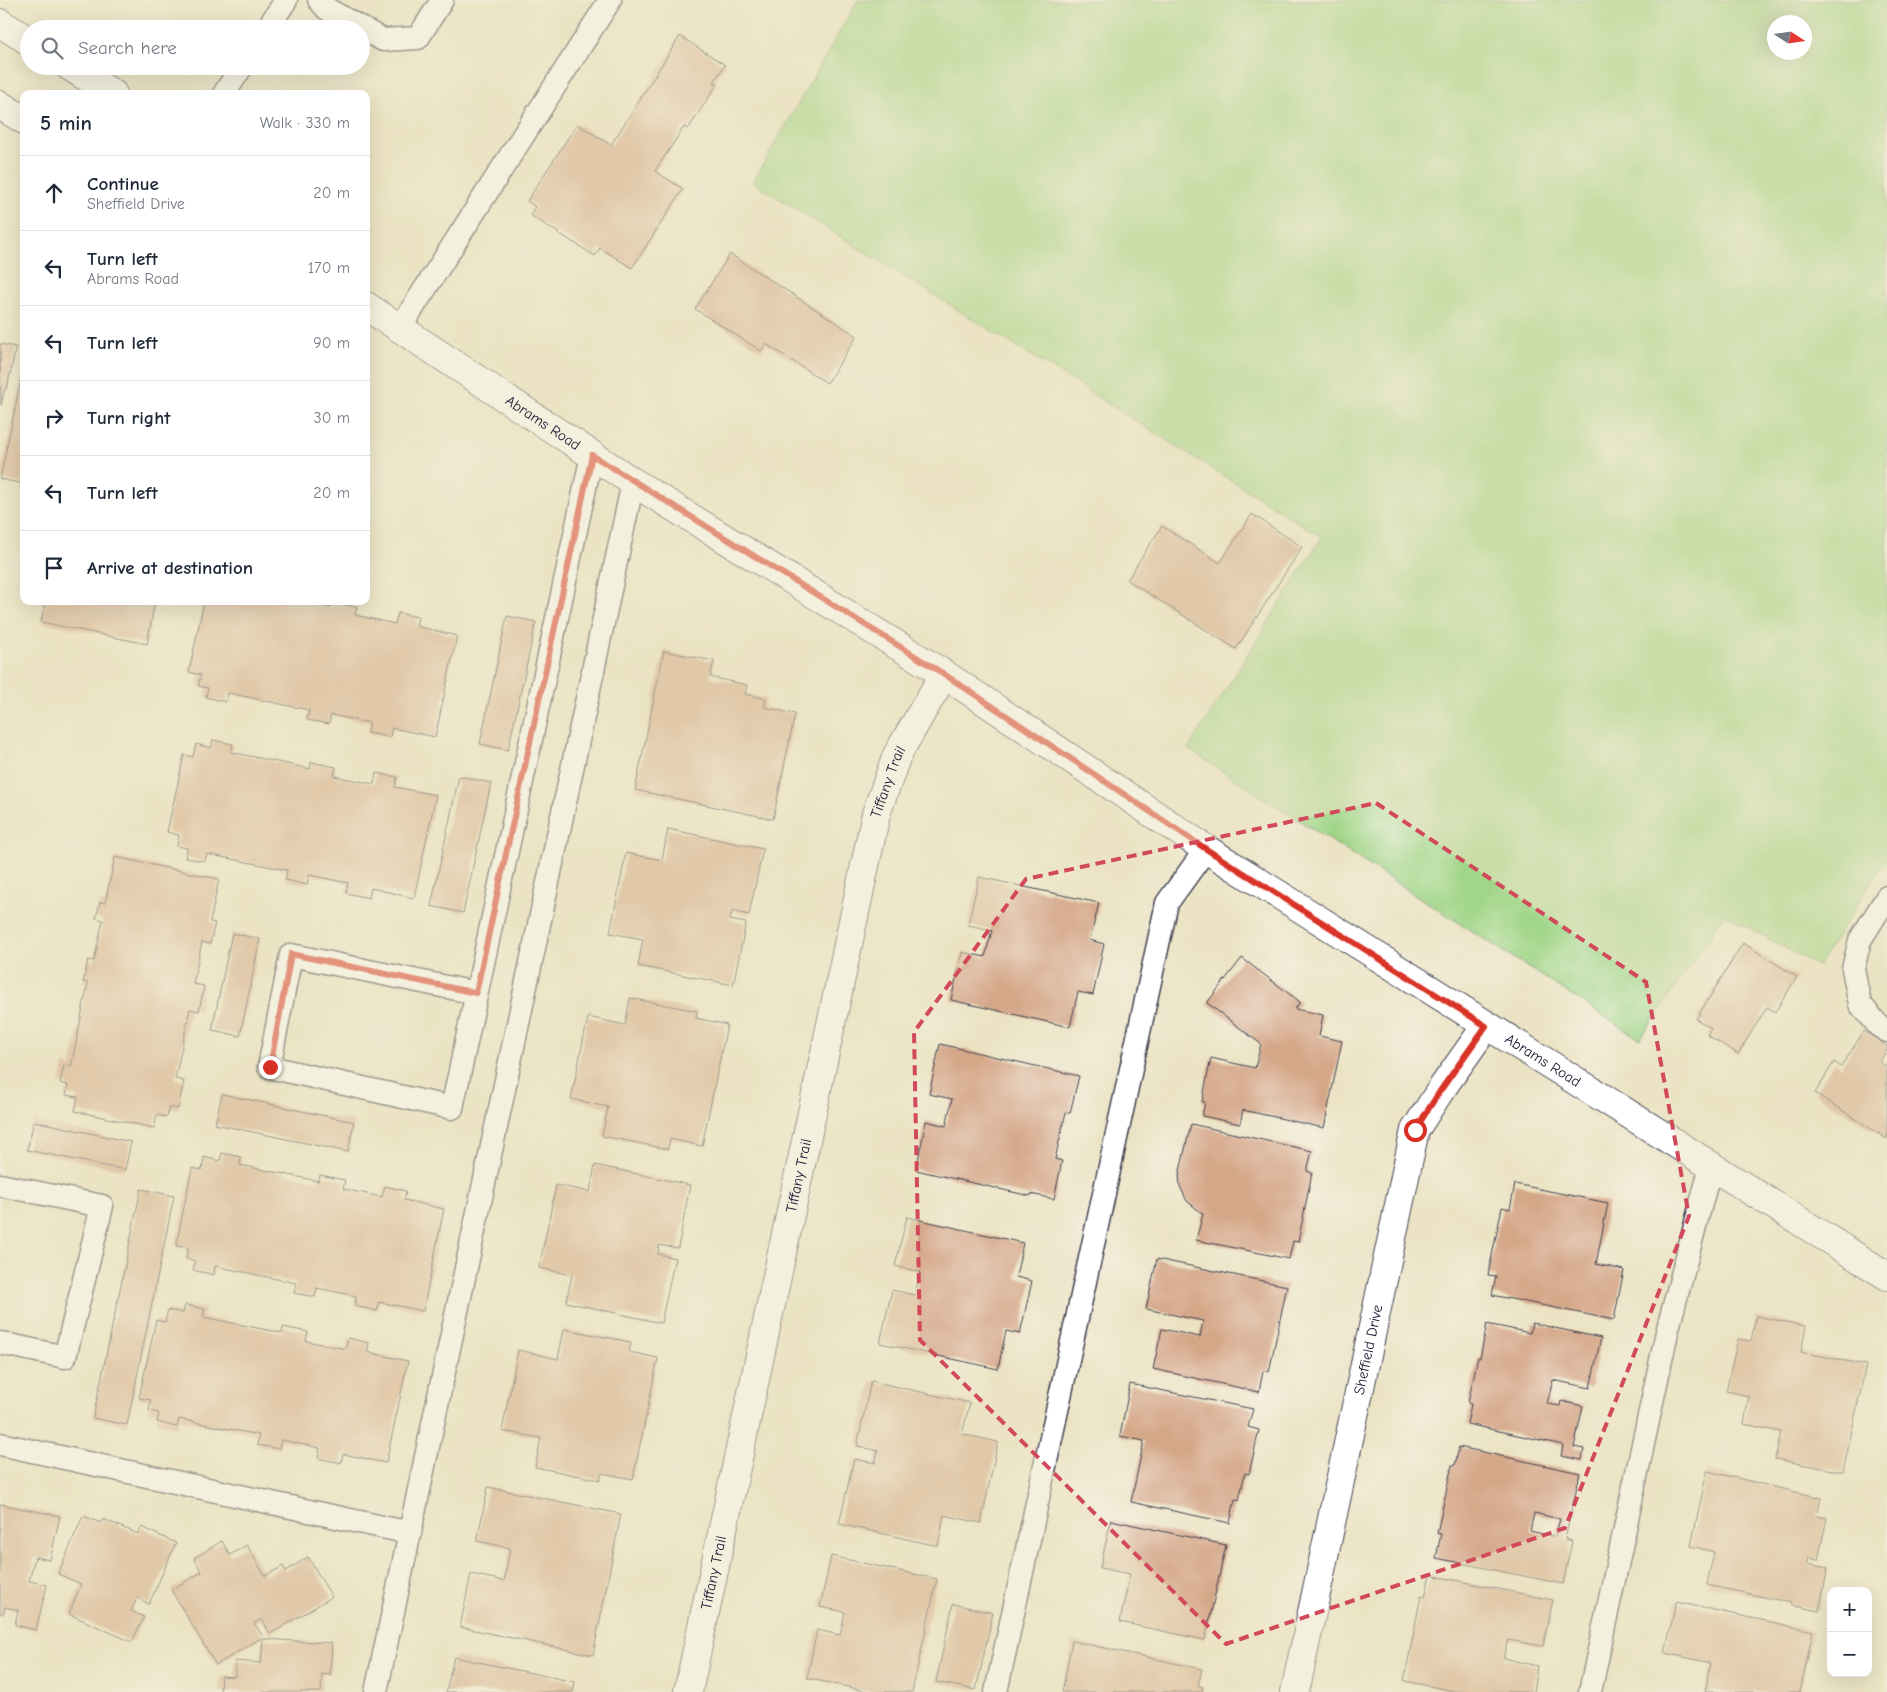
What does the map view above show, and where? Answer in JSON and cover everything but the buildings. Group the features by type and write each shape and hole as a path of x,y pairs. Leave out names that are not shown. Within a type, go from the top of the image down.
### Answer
{"main road":[{"path":"0,23 20,35"},
{"path":"83,75 107,90"},
{"path":"0,105 20,118"},
{"name":"Abrams Road","path":"370,309 633,482 944,674 1206,849 1887,1276"},
{"name":"Tiffany Trail","path":"688,1692 876,814 897,755 944,674"},
{"name":"Sheffield Drive","path":"1295,1692 1415,1130 1486,1026"}],"lane":[{"path":"273,20 286,0"},
{"path":"319,0 327,8 348,20"},
{"path":"370,33 383,40 418,38 442,0"},
{"path":"400,328 610,0"},
{"path":"227,90 236,75"},
{"path":"476,993 291,954 270,1067 452,1108 592,455"},
{"path":"376,1692 633,482"},
{"path":"996,1692 1167,903 1206,849"},
{"path":"1887,898 1860,940 1853,969 1860,1004 1879,1026 1887,1031"},
{"path":"1590,1692 1667,1332 1711,1166"},
{"path":"0,1184 102,1206 65,1357 0,1343"},
{"path":"0,1444 410,1533"}],"highlighted area":[{"path":"1376,803 1646,982 1689,1216 1565,1528 1226,1644 920,1340 914,1032 1026,879"}],"green space":[{"path":"858,0 1887,0 1887,858 1818,966 1725,914 1640,1039 1188,749 1322,537 753,182"}],"route":[{"path":"270,1067 291,954 476,993 592,455 944,674 1206,849 1486,1026 1415,1130"}]}
